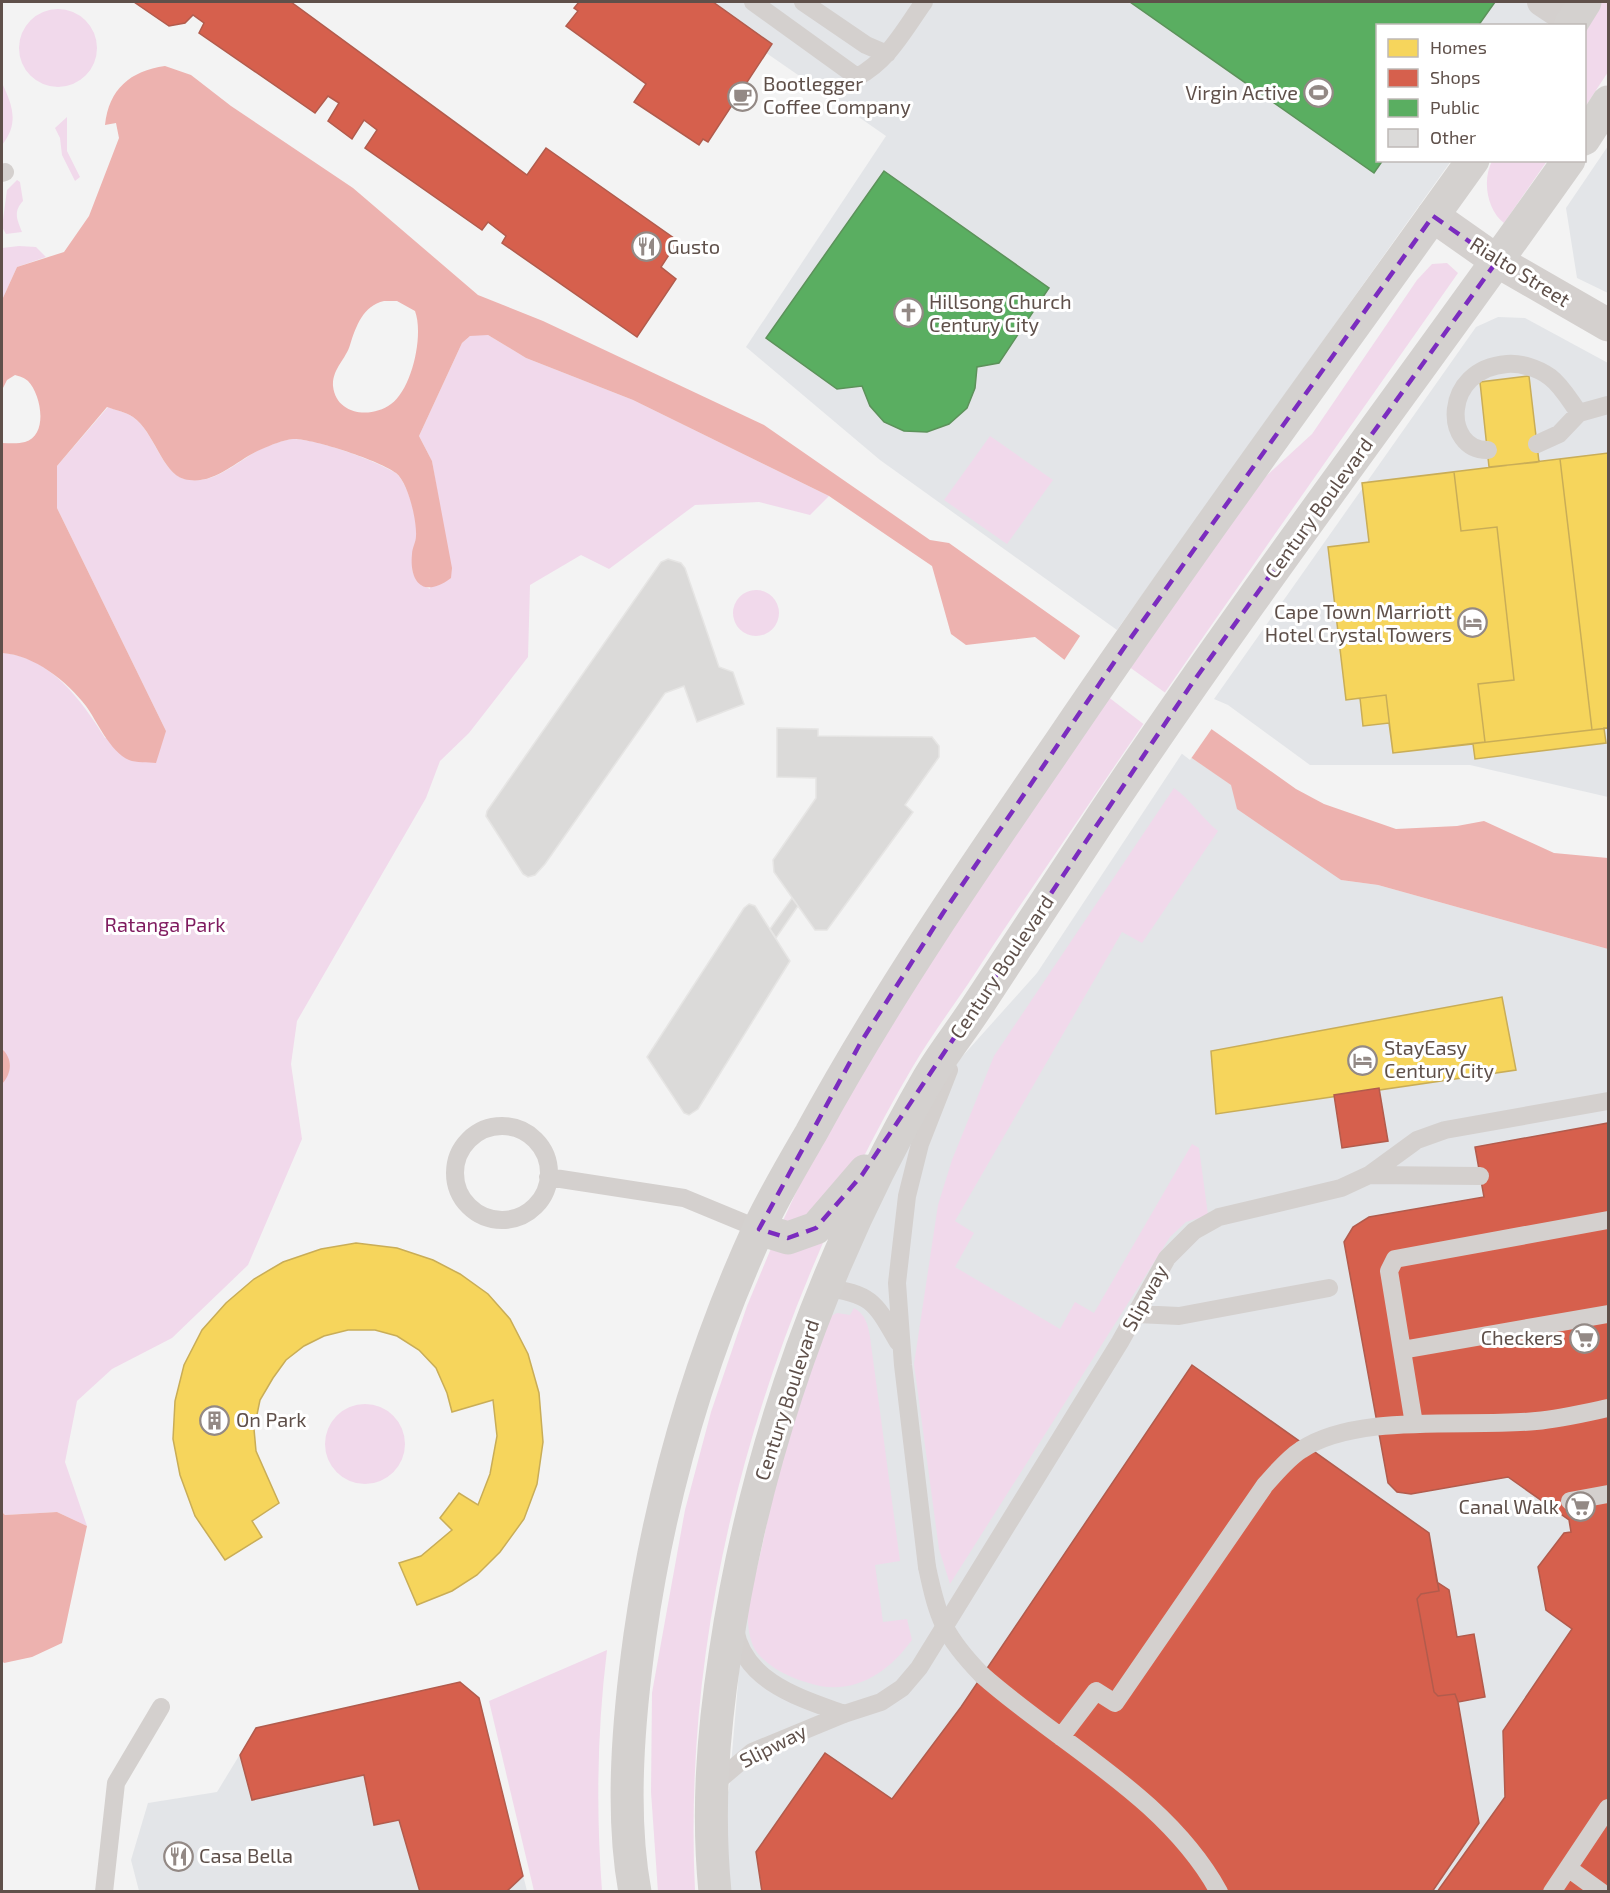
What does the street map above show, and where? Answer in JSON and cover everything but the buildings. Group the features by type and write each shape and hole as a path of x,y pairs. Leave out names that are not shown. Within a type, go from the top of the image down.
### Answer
{"main road":[{"path":"1586,136 1608,102"},
{"path":"635,1892 628,1792 631,1701 647,1583 664,1503 693,1403 727,1304 759,1229 861,1042 943,914 1130,639 1472,162"},
{"name":"Century Boulevard","path":"716,1892 710,1789 718,1704 732,1610 749,1525 771,1440 795,1363 825,1288 885,1157 930,1075 1193,682 1568,162"},
{"path":"759,1229 788,1238 816,1228 862,1175 896,1120 930,1075"}],"street":[{"name":"Rialto Street","path":"1433,216 1497,261 1608,325"}],"lane":[{"path":"753,2 857,77 874,68 887,54 924,2"},
{"path":"803,2 866,45 887,54"},
{"path":"1488,450 1473,448 1462,436 1456,424 1459,394 1468,380 1478,371 1494,365 1513,364 1533,368 1550,376 1579,413"},
{"path":"1537,444 1559,434 1579,413 1608,405"},
{"path":"968,1021 920,1144 907,1196 897,1282 902,1357 927,1567 934,1599 945,1630 962,1654 982,1675 1039,1723 1061,1737 1146,1803 1204,1864 1219,1892"},
{"name":"Slipway","path":"710,1789 723,1775 752,1752 844,1714 881,1702 902,1688 919,1668 1137,1314 1167,1258 1183,1241 1210,1220 1341,1188 1369,1175 1417,1140 1445,1130 1608,1101"},
{"path":"499,1125 519,1128 535,1139 549,1161 548,1177 548,1187 534,1209 511,1221 486,1218 464,1203 455,1179 458,1153 475,1133 499,1125"},
{"path":"1369,1175 1480,1176"},
{"path":"548,1177 604,1183 684,1198 759,1229"},
{"path":"1414,1424 1389,1271 1395,1259 1608,1220"},
{"path":"825,1288 856,1294 876,1305 902,1357"},
{"path":"1137,1314 1179,1316 1329,1288"},
{"path":"1402,1350 1608,1314"},
{"path":"1061,1737 1096,1691 1119,1697 1265,1485 1285,1462 1303,1449 1332,1436 1376,1428 1414,1424 1536,1421 1608,1408"},
{"path":"1570,1501 1608,1494"},
{"name":"Slipway","path":"732,1610 741,1652 765,1678 792,1695 844,1714"},
{"path":"104,1892 116,1783 160,1707"},
{"path":"1552,1892 1608,1808"},
{"path":"1568,1868 1601,1892"}],"highlighted area":[{"path":"1433,216 1497,261 1193,682 862,1175 816,1228 788,1238 759,1229 861,1042 943,913 1130,639"}],"shaded area":[{"path":"693,2 1564,2 1547,24 1376,24 1376,162 1450,162 1117,630 880,460 746,347 886,136"},
{"path":"165,66 191,75 231,106 353,188 478,295 543,321 764,425 930,540 949,543 1296,789 1324,804 1396,829 1457,826 1484,821 1554,853 1608,858 1608,949 1378,885 1341,880 1237,809 1231,785 1183,752 1035,637 966,645 951,634 932,566 829,496 633,400 526,358 488,335 470,336 462,343 419,436 432,461 452,568 451,578 434,587 421,585 413,573 412,554 416,529 413,512 404,485 396,473 388,468 330,446 293,439 253,453 215,476 195,480 184,479 170,469 140,423 124,412 107,407 57,466 57,508 166,731 156,763 132,761 122,756 110,743 86,706 60,679 38,664 2,653 2,443 22,443 33,438 40,423 40,414 33,387 25,379 15,375 7,380 2,390 2,300 17,267 64,252 89,216 119,138 116,123 105,125 111,101 123,84 141,72","holes":["384,301 397,301 415,311 417,321 417,347 410,374 405,387 391,404 374,412 356,412 347,408 336,396 333,386 335,374 366,312"]},
{"path":"1608,146 1608,293 1577,278 1566,208"},
{"path":"1498,317 1525,318 1608,363 1608,797 1470,765 1310,765 1228,705 1214,699 1476,327"},
{"path":"1183,752 1232,785 1341,880 1378,885 1608,949 1608,1891 729,1891 721,1815 729,1789 739,1671 748,1608 807,1368 897,1163 960,1059 1037,973"},
{"path":"2,1049 8,1057 10,1066 8,1075 2,1084"},
{"path":"2,1512 5,1515 57,1512 87,1526 62,1643 32,1657 4,1663 2,1661"},
{"path":"460,1682 479,1698 527,1891 139,1891 131,1860 148,1803 217,1792 256,1728"}],"green space":[{"path":"1600,2 1608,2 1608,72 1586,105 1586,24"},
{"path":"58,9 73,12 90,26 97,48 94,63 80,80 58,87 43,84 26,70 19,48 22,33 36,16"},
{"path":"2,83 9,99 12,122 11,130 2,145"},
{"path":"67,117 67,151 80,177 75,181 62,155 60,138 55,128"},
{"path":"1492,162 1546,162 1504,223 1490,203 1487,186"},
{"path":"17,180 20,182 23,201 17,212 22,232 6,234 2,227 7,190"},
{"path":"36,247 46,257 17,267 2,300 2,248"},
{"path":"1447,263 1458,273 1182,668 932,1036 912,1068 861,1163 815,1261 776,1362 744,1465 720,1570 703,1676 694,1784 695,1891 658,1892 651,1792 652,1693 685,1510 711,1412 747,1306 780,1227 827,1126 872,1049 1096,712 1264,478 1312,434 1417,280 1432,264"},
{"name":"Ratanga Park","path":"488,335 526,358 633,400 829,496 810,515 759,502 695,505 609,569 581,555 530,585 528,657 469,733 440,761 426,798 297,1021 291,1064 302,1139 248,1265 172,1338 112,1369 77,1401 65,1462 87,1526 57,1512 5,1515 2,1512 2,1084 4,1051 2,1049 2,653 35,662 50,671 75,696 105,738 166,731 57,508 57,466 108,407 130,415 140,423 170,469 185,479 205,479 215,476 259,450 290,439 316,442 345,451 394,472 404,484 416,523 412,568 417,580 430,589 439,502 432,461 419,436 462,343 470,336"},
{"path":"990,436 1053,480 1007,544 944,500"},
{"path":"756,590 772,597 779,613 772,629 756,636 740,629 733,613 740,597"},
{"path":"1174,788 1218,831 1142,943 1122,932 955,1221 974,1233 955,1267 1060,1329 1075,1302 1094,1313 1192,1144 1199,1148 1208,1215 1186,1222 1170,1237 950,1584 939,1549 914,1364 938,1205 952,1160 994,1056"},
{"path":"854,1308 864,1317 869,1333 900,1561 875,1565 883,1622 907,1619 912,1640 884,1670 860,1682 834,1687 820,1686 800,1680 770,1665 755,1649 751,1640 748,1618 750,1595 781,1457 827,1318 837,1313 850,1315"},
{"path":"357,1404 373,1404 394,1415 405,1436 405,1452 394,1473 373,1484 357,1484 343,1478 331,1466 325,1452 325,1436 331,1422 343,1410"},
{"path":"607,1650 601,1711 599,1771 602,1891 534,1891 489,1701"}],"pier":[{"path":"1082,633 1213,727 1190,760 1063,662"}],"place":[{"name":"Virgin Active","path":"1319,93"},
{"name":"Bootlegger Coffee Company","path":"742,96"},
{"name":"Gusto","path":"646,247"},
{"name":"Hillsong Church Century City","path":"908,313"},
{"name":"Cape Town Marriott Hotel Crystal Towers","path":"1473,623"},
{"name":"StayEasy Century City","path":"1363,1060"},
{"name":"Checkers","path":"1584,1338"},
{"name":"On Park","path":"215,1420"},
{"name":"Canal Walk","path":"1580,1507"},
{"name":"Casa Bella","path":"178,1856"}]}
